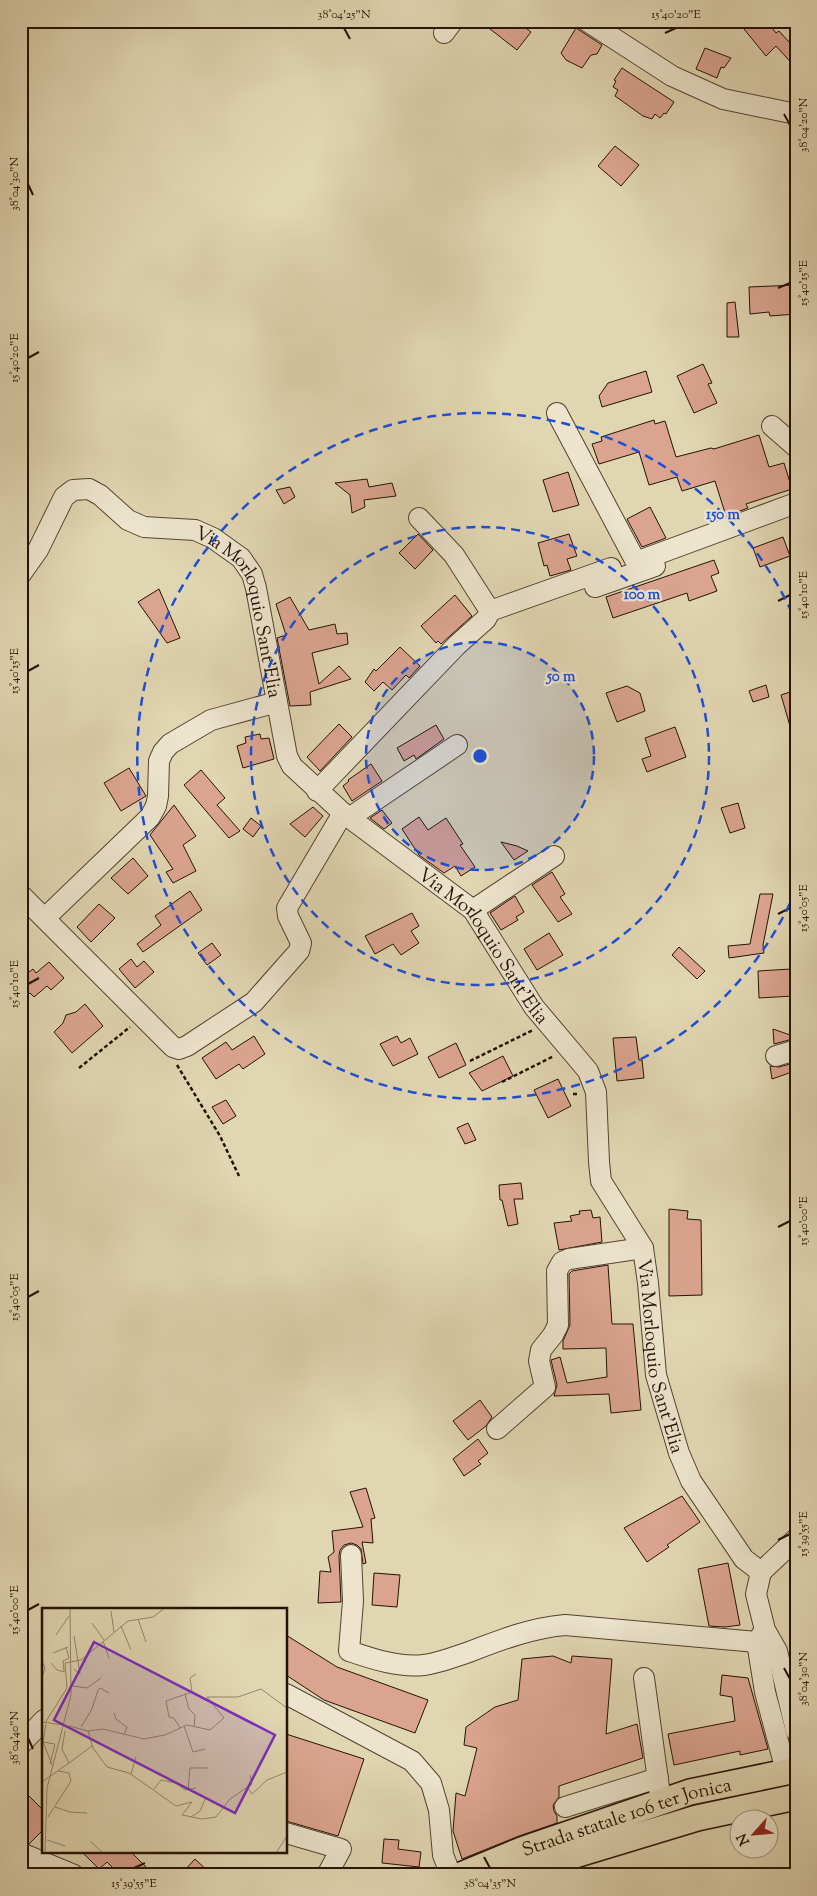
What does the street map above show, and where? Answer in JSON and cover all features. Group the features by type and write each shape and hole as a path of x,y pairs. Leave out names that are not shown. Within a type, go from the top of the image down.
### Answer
{"main road":[{"name":"Strada statale 106 ter Jonica","path":"461,1875 524,1849 690,1792 791,1771"},
{"name":"Strada statale 106 ter Jonica","path":"517,1875 532,1868 698,1818 796,1798"}],"street":[{"path":"587,21 672,76 714,95 723,99 796,114"},
{"path":"557,413 636,562 796,503"},
{"path":"772,426 796,447"},
{"name":"Via Morloquio Sant'Elia","path":"21,574 38,550 64,497 73,490 89,489 100,495 128,520 144,527 195,530 213,538 241,558 252,574 256,588 287,756 292,766 317,791 346,815 473,910 534,1007 588,1072 596,1092 601,1181 643,1248 656,1375 679,1453 691,1480 744,1559 760,1572"},
{"path":"596,587 796,516"},
{"path":"419,518 454,555 490,611"},
{"path":"317,791 457,645 486,619 490,611 615,566"},
{"path":"45,918 150,817 156,806 158,796 159,760 170,744 211,720 277,702"},
{"path":"21,894 173,1047 179,1049 187,1046 254,1002 299,951 301,943 288,916 287,908 346,815 457,745"},
{"path":"473,910 554,856"},
{"path":"776,1056 796,1050"},
{"path":"497,1429 545,1387 539,1360 541,1350 554,1336 558,1326 557,1271 562,1262 568,1259 643,1248"},
{"path":"791,1771 765,1692 756,1594 760,1572 796,1538"},
{"path":"351,1555 354,1602 349,1651 378,1661 423,1666 544,1627 565,1626 761,1636 776,1651 796,1731"},
{"path":"644,1678 661,1802"},
{"path":"288,1695 412,1761 431,1783 439,1810 443,1855 451,1875"},
{"path":"21,1744 42,1722"},
{"path":"564,1807 658,1778"},
{"path":"288,1834 341,1849 328,1875"},
{"path":"21,1853 74,1875"}],"path":[{"path":"79,1068 143,1017"},
{"path":"470,1061 547,1022"},
{"path":"502,1082 569,1048"},
{"path":"179,1049 176,1063 220,1136 239,1176"}],"building":[{"path":"496,21 517,21 531,32 517,50 490,29"},
{"path":"754,21 767,21 776,33 779,31 789,42 796,37 796,68 776,46 766,56 744,29"},
{"path":"576,28 602,45 597,54 591,55 582,68 566,60 561,53"},
{"path":"705,48 731,58 724,68 721,67 717,78 696,69"},
{"path":"622,68 674,102 666,114 664,113 660,118 655,114 652,119 643,116 615,96 618,90 613,87 616,81 614,80"},
{"path":"615,146 639,165 621,186 598,166"},
{"path":"796,285 796,314 770,316 769,312 750,314 749,287"},
{"path":"735,302 739,337 727,337 727,303"},
{"path":"703,364 712,383 708,384 717,403 694,413 677,376"},
{"path":"646,371 652,392 602,407 599,396 608,383"},
{"path":"654,420 655,424 665,421 676,457 711,448 714,449 759,435 769,467 784,463 792,489 746,504 748,508 726,516 715,481 682,491 677,477 649,485 639,452 599,464 592,444 602,441 601,437"},
{"path":"568,472 579,505 553,512 543,480"},
{"path":"367,479 369,487 392,483 396,496 364,500 365,507 352,513 350,495 335,483"},
{"path":"290,487 295,497 284,504 276,490"},
{"path":"650,507 666,538 642,547 627,519"},
{"path":"418,534 433,550 415,569 399,553"},
{"path":"569,534 577,556 567,559 571,570 550,576 547,565 544,566 538,543"},
{"path":"783,537 790,556 760,567 753,548"},
{"path":"714,560 719,573 711,576 717,591 689,601 687,593 613,618 606,597"},
{"path":"159,589 180,638 167,643 138,602"},
{"path":"455,595 472,616 441,644 438,641 436,643 421,626"},
{"path":"290,597 309,630 335,624 337,634 347,633 348,644 312,653 319,684 339,666 351,679 310,692 311,705 290,706 277,638 286,635 276,604"},
{"path":"400,647 420,666 409,678 406,675 392,690 383,682 374,691 365,682 374,669 376,671"},
{"path":"766,685 769,697 753,702 749,691"},
{"path":"627,686 640,693 645,711 617,722 606,693"},
{"path":"796,690 796,733 792,733 781,695"},
{"path":"339,724 352,737 320,771 307,757"},
{"path":"436,725 444,739 416,759 414,755 404,761 397,748"},
{"path":"675,727 686,757 647,772 642,759 651,756 645,738"},
{"path":"260,734 261,739 269,738 274,759 243,768 237,746 246,743 245,737"},
{"path":"371,764 382,781 352,801 343,786 348,780"},
{"path":"129,768 146,796 121,811 104,783"},
{"path":"201,770 225,798 217,805 240,831 229,838 184,785"},
{"path":"738,803 745,828 730,833 721,808"},
{"path":"174,805 196,836 183,845 196,871 173,883 166,872 173,869 150,835"},
{"path":"313,807 323,816 305,837 290,824"},
{"path":"382,810 392,823 384,829 370,818"},
{"path":"419,817 428,830 446,818 463,844 460,845 475,867 461,876 455,866 444,873 419,855 402,829"},
{"path":"251,818 261,826 253,837 243,829"},
{"path":"501,842 517,846 528,851 514,860"},
{"path":"133,858 148,876 128,894 111,878"},
{"path":"552,872 565,894 560,897 572,914 558,922 532,885"},
{"path":"190,891 202,910 143,952 137,944 161,925 155,916"},
{"path":"760,894 773,894 763,945 764,953 729,958 728,946 750,944"},
{"path":"515,896 524,912 516,917 518,920 501,930 490,913"},
{"path":"99,904 115,918 91,942 77,927"},
{"path":"412,913 419,926 411,931 419,943 401,955 393,944 375,954 365,936"},
{"path":"549,933 563,955 537,970 524,949"},
{"path":"212,943 221,955 207,965 198,953"},
{"path":"679,947 705,971 697,979 672,955"},
{"path":"131,959 137,967 144,961 154,972 135,988 119,969"},
{"path":"49,962 64,978 51,990 47,986 34,997 30,993 21,1001 21,978 33,969 36,973"},
{"path":"791,969 793,996 759,998 758,971"},
{"path":"85,1004 103,1026 72,1053 54,1032 63,1023 66,1015 76,1012"},
{"path":"773,1029 796,1037 796,1038 774,1044"},
{"path":"254,1036 265,1054 243,1069 239,1064 216,1079 202,1058 226,1042 232,1050"},
{"path":"397,1036 401,1043 410,1038 418,1054 393,1066 380,1044"},
{"path":"636,1037 644,1078 617,1081 613,1038"},
{"path":"456,1043 466,1065 439,1078 428,1057"},
{"path":"503,1056 513,1076 482,1091 469,1073"},
{"path":"790,1064 792,1072 772,1079 770,1066 779,1067"},
{"path":"558,1079 571,1106 548,1118 534,1090"},
{"path":"226,1100 236,1116 223,1124 212,1107"},
{"path":"468,1123 476,1140 465,1144 457,1128"},
{"path":"521,1183 523,1199 514,1199 518,1224 508,1226 502,1200 500,1200 499,1185"},
{"path":"669,1209 688,1211 687,1219 701,1220 702,1295 669,1296"},
{"path":"591,1210 593,1218 600,1217 602,1242 559,1250 554,1223 572,1221 570,1216 580,1214 579,1211"},
{"path":"608,1265 612,1324 633,1324 641,1410 611,1413 609,1394 554,1396 557,1385 551,1360 560,1357 567,1383 607,1377 606,1348 563,1349 563,1341 570,1325 569,1274 572,1271"},
{"path":"480,1400 492,1417 486,1426 468,1440 453,1421"},
{"path":"478,1439 488,1453 478,1461 481,1464 464,1476 453,1459"},
{"path":"366,1488 375,1518 371,1519 373,1543 362,1542 366,1563 363,1564 361,1549 357,1545 351,1543 344,1545 340,1550 339,1556 341,1602 318,1603 320,1571 331,1572 328,1557 334,1552 332,1531 363,1527 350,1492"},
{"path":"682,1496 700,1522 667,1545 669,1547 647,1562 624,1528"},
{"path":"728,1563 740,1625 725,1627 709,1626 698,1569"},
{"path":"374,1573 400,1575 397,1607 372,1605"},
{"path":"288,1636 337,1667 428,1700 415,1733 324,1700 288,1676"},
{"path":"553,1656 571,1663 572,1656 612,1659 606,1734 637,1724 643,1758 559,1786 559,1797 553,1805 557,1816 557,1823 462,1859 453,1831 456,1793 465,1796 477,1748 464,1745 466,1727 495,1707 518,1700 522,1659"},
{"path":"722,1675 748,1678 768,1749 740,1755 740,1751 674,1765 668,1734 735,1721 732,1697 720,1695"},
{"path":"288,1735 364,1759 338,1836 288,1822"},
{"path":"21,1788 42,1809 42,1831 29,1844 21,1841"},
{"path":"384,1839 399,1840 398,1849 421,1852 419,1867 382,1863"},
{"path":"84,1854 133,1854 154,1875 120,1875 107,1862 99,1869"},
{"path":"195,1859 212,1875 180,1875"}]}
